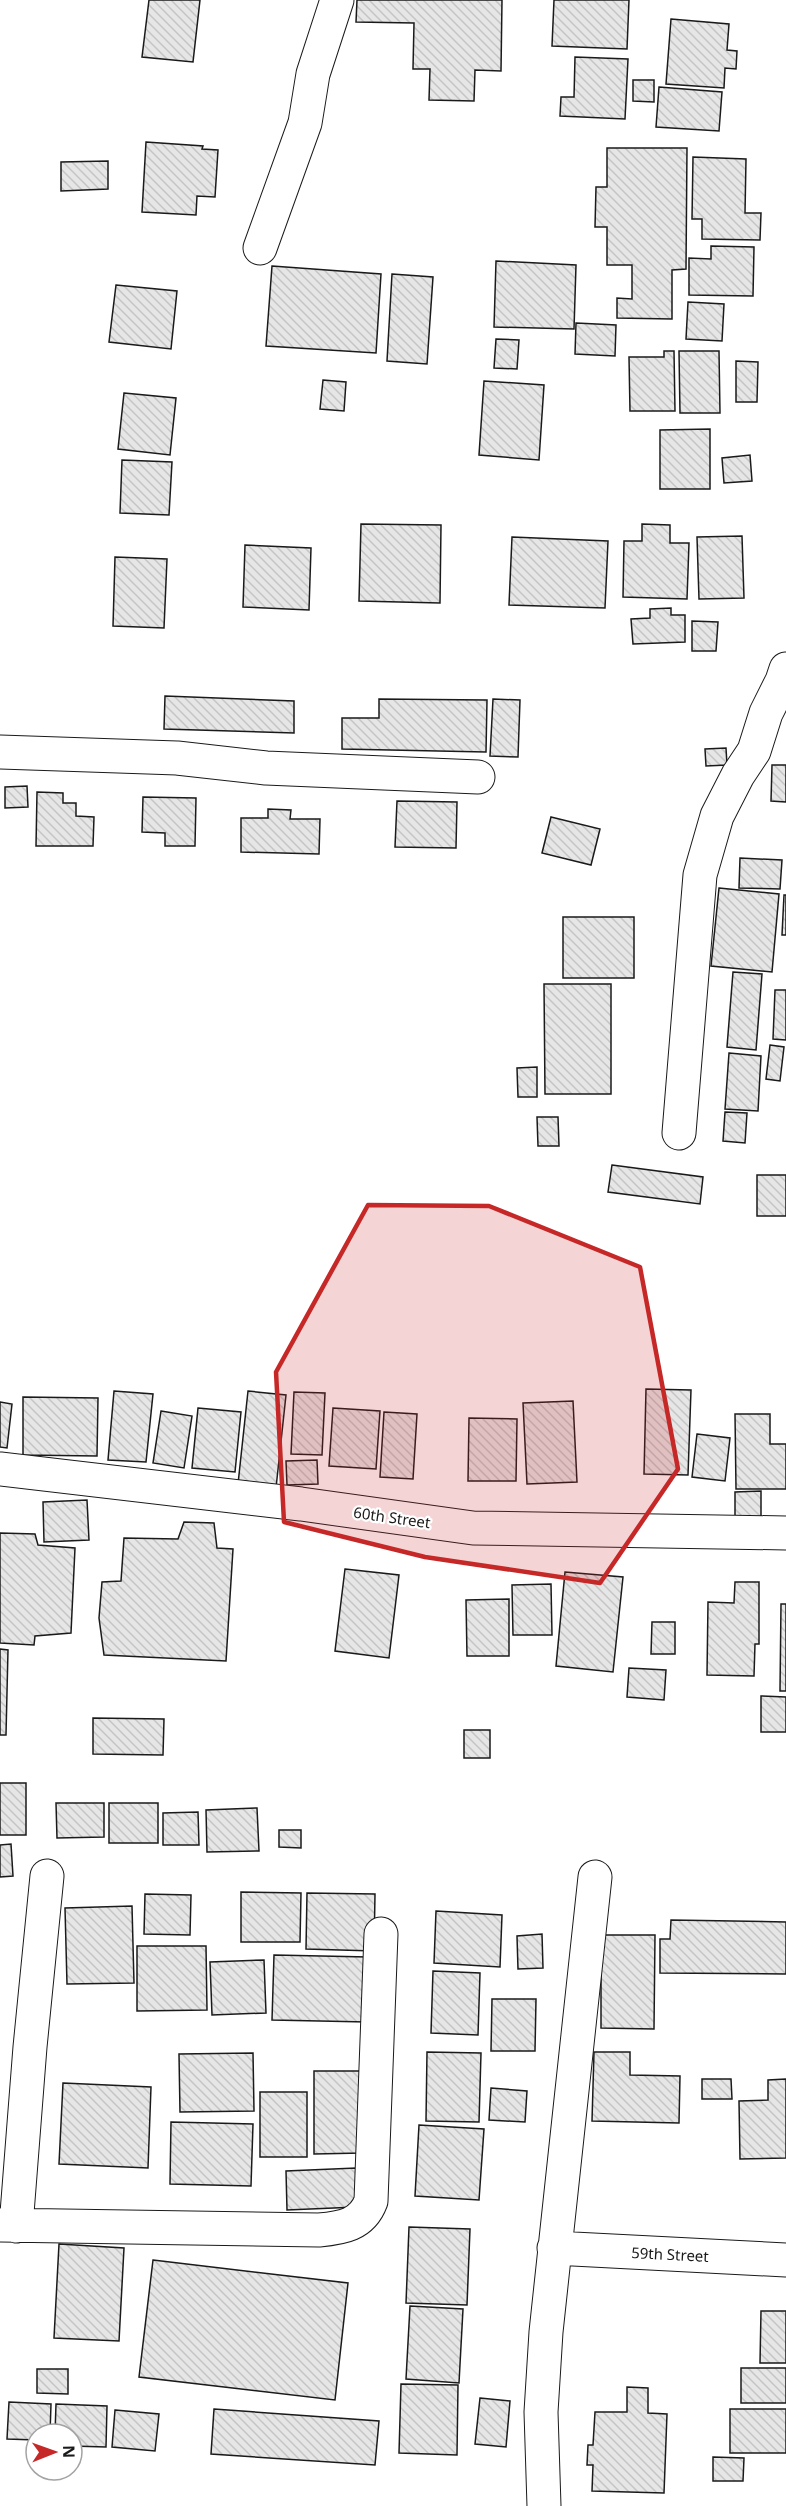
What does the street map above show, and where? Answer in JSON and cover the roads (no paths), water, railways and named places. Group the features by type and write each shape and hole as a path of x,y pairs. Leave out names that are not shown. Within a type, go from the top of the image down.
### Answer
{"street":[{"path":"260,248 305,123 313,74 338,0"},
{"path":"679,1133 700,875 717,816 738,775 776,713 786,669"},
{"path":"0,752 177,758 266,768 478,777"},
{"name":"60th Street","path":"0,1469 302,1504 473,1528 786,1533"},
{"path":"47,1876 30,2047 8,2225 319,2230 351,2225 363,2217 371,2200 381,1934"},
{"path":"544,2506 542,2412 554,2248 575,2077 595,1877"},
{"name":"59th Street","path":"554,2248 786,2260"}]}
